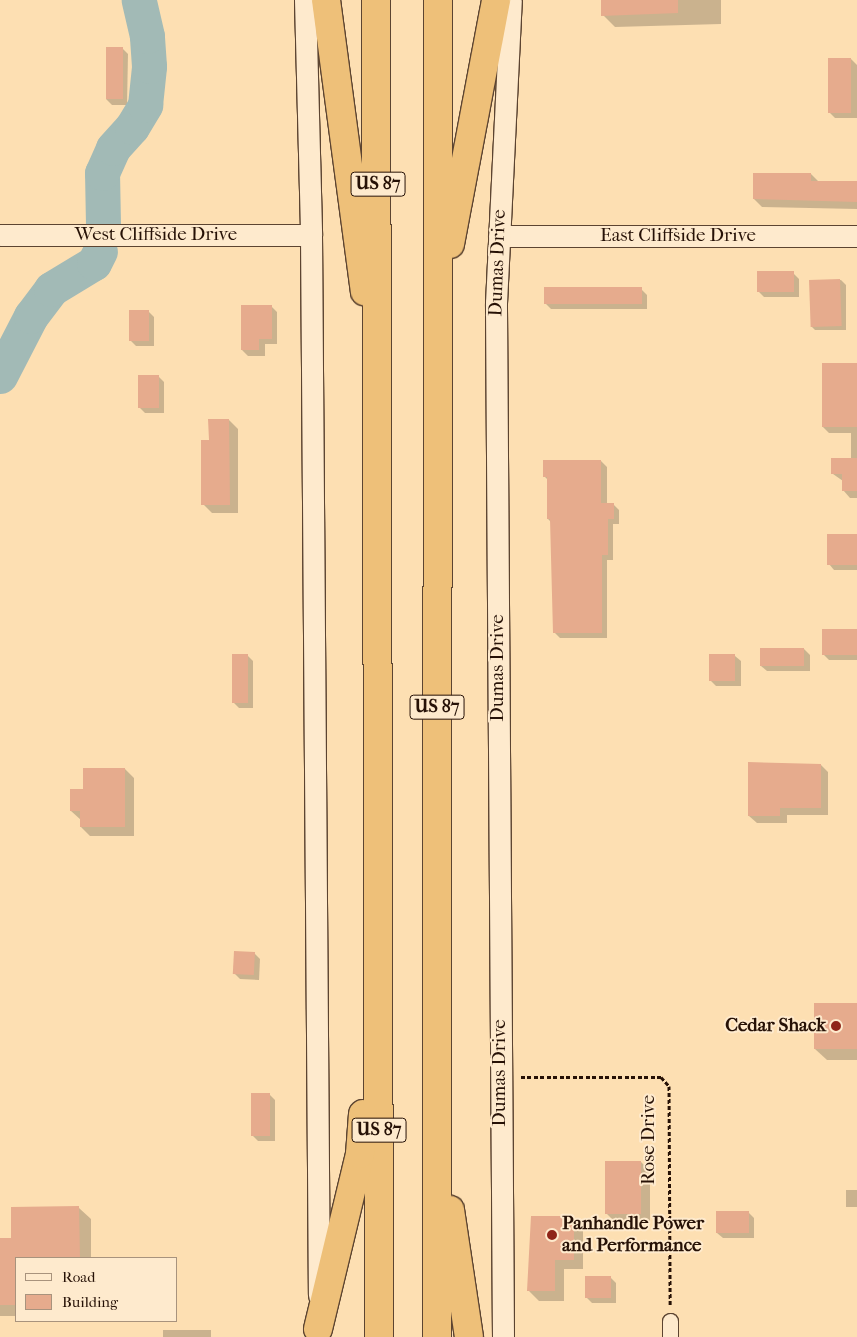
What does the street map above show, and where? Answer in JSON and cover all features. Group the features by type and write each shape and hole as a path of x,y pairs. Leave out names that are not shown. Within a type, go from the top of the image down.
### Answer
{"highway":[{"path":"326,0 354,226 379,368"},
{"name":"US 87","path":"376,0 379,368 379,1337"},
{"name":"US 87","path":"437,1337 438,0"},
{"path":"438,307 496,0"},
{"path":"317,1333 360,1154 380,924"},
{"path":"436,1107 469,1337"}],"main road":[{"path":"305,0 311,235 317,1333"},
{"name":"Dumas Drive","path":"503,1337 496,303 511,0"},
{"name":"West Cliffside Drive","path":"0,235 311,235"},
{"name":"East Cliffside Drive","path":"499,236 857,236"}],"street":[{"path":"670,1321 670,1337"}],"path":[{"name":"Rose Drive","path":"500,1077 661,1077 669,1086 670,1321"}],"building":[{"path":"601,0 678,0 678,13 601,16"},
{"path":"106,47 123,47 123,99 106,99"},
{"path":"828,58 851,58 851,113 828,113"},
{"path":"753,173 811,173 811,181 857,181 857,202 753,199"},
{"path":"757,271 794,271 794,292 757,292"},
{"path":"840,279 842,326 811,327 809,280"},
{"path":"544,287 642,287 642,304 544,304"},
{"path":"241,305 272,305 272,339 259,339 259,350 241,350"},
{"path":"129,310 149,310 149,341 129,341"},
{"path":"822,363 857,363 857,427 822,427"},
{"path":"138,375 159,375 159,408 138,408"},
{"path":"208,419 229,419 230,505 201,505 201,440 209,440"},
{"path":"831,458 857,458 857,491 842,491 842,474 831,474"},
{"path":"543,460 601,460 601,503 614,503 614,519 608,519 608,555 602,555 602,633 553,633 550,519 547,519 547,477 543,477"},
{"path":"827,534 857,534 857,565 827,565"},
{"path":"822,629 857,629 857,655 822,655"},
{"path":"760,648 804,648 804,666 760,666"},
{"path":"232,654 248,654 248,703 232,703"},
{"path":"709,654 735,654 735,681 709,681"},
{"path":"748,762 821,764 821,808 780,808 780,816 748,816"},
{"path":"83,768 125,768 125,827 80,827 80,811 70,811 70,789 83,789"},
{"path":"234,951 255,952 254,975 233,974"},
{"path":"814,1003 857,1003 857,1049 814,1049"},
{"path":"251,1093 270,1093 270,1136 251,1136"},
{"path":"605,1161 641,1161 641,1214 605,1214"},
{"path":"79,1206 80,1257 15,1257 15,1305 0,1305 0,1238 11,1238 11,1207"},
{"path":"716,1211 749,1211 749,1233 716,1233"},
{"path":"531,1216 574,1216 574,1260 555,1260 555,1291 527,1291"},
{"path":"585,1276 611,1276 611,1298 585,1298"}],"waterway":[{"path":"103,224 102,173 113,148 132,127 145,105 149,66 147,36 139,0"},
{"path":"0,376 31,316 51,289 94,263 100,251"}],"place":[{"name":"Cedar Shack","path":"836,1026"},
{"name":"Panhandle Power and Performance","path":"552,1235"}]}
